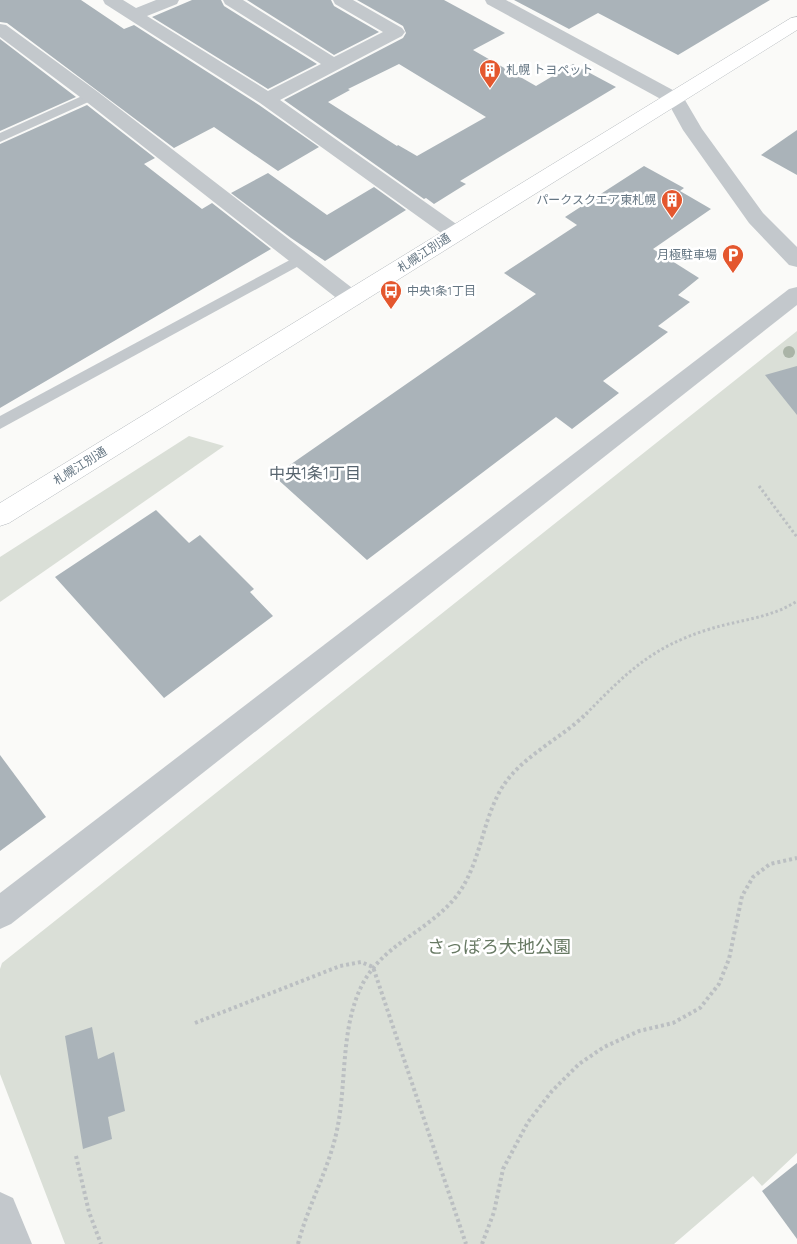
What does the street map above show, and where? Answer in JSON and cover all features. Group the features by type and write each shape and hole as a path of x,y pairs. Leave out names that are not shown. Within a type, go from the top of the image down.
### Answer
{"highway":[{"name":"札幌江別通","path":"0,516 797,22"}],"street":[{"path":"111,0 136,14 267,99 455,233"},
{"path":"136,14 171,0"},
{"path":"231,0 333,64"},
{"path":"267,99 396,32 341,0"},
{"path":"493,0 675,99 693,130 756,218 797,260"},
{"path":"0,29 91,96 352,299"},
{"path":"0,913 797,294"},
{"path":"0,1211 13,1244"}],"lane":[{"path":"0,138 91,96"},
{"path":"0,423 301,259"}],"path":[{"path":"759,486 797,537"},
{"path":"298,1244 302,1225 330,1159 337,1130 352,1011 361,986 373,967 398,943 429,924 452,904 464,886 473,866 493,806 502,788 528,760 568,730 635,666 653,653 682,638 777,611 797,601"},
{"path":"482,1244 494,1212 503,1169 528,1122 552,1091 579,1064 604,1046 638,1031 673,1023 700,1008 720,984 729,959 742,896 753,877 770,864 797,858"},
{"path":"195,1023 340,966 357,961 367,962 373,967 466,1244"},
{"path":"76,1156 89,1212 101,1244"}],"green space":[{"name":"さっぽろ大地公園","path":"797,331 797,1153 762,1186 753,1176 674,1244 65,1244 0,1074 0,969 2,963"},
{"path":"189,436 224,446 0,602 0,557"}],"building":[{"path":"0,0 81,0 124,29 134,25 259,105 319,147 278,171 214,127 174,148 7,23 0,22"},
{"path":"192,0 221,0 224,6 317,64 268,89 152,17"},
{"path":"247,0 331,0 334,6 379,32 334,55"},
{"path":"357,0 444,0 505,33 473,50 536,86 573,64 616,87 460,181 466,184 434,204 426,198 424,199 284,100 403,38 406,33 403,26","holes":["399,64 486,117 417,156 397,146 328,102 350,90 348,89"]},
{"path":"514,0 770,0 678,55 598,13 569,29"},
{"path":"0,39 76,97 0,131"},
{"path":"87,105 155,158 144,164 202,209 212,203 271,249 0,408 0,144"},
{"path":"797,130 797,175 761,155"},
{"path":"644,166 684,188 680,191 711,209 653,249 699,278 678,295 690,302 658,326 668,332 603,381 619,393 572,429 556,417 367,560 274,476 536,294 504,273 577,225 565,217"},
{"path":"268,173 327,215 374,187 406,210 325,261 231,193"},
{"path":"797,366 797,415 765,375"},
{"path":"156,510 189,543 200,535 254,589 250,592 273,616 164,698 55,577"},
{"path":"0,755 46,817 0,851"},
{"path":"92,1027 98,1059 114,1052 125,1111 108,1117 112,1139 83,1149 65,1036"},
{"path":"797,1163 797,1239 762,1191"}],"place":[{"name":"札幌 トヨペット","path":"490,89"},
{"name":"パークスクエア東札幌","path":"672,219"},
{"name":"月極駐車場","path":"733,274"},
{"name":"中央1条1丁目","path":"391,310"}],"district":[{"name":"中央1条1丁目","path":"315,473"}]}
